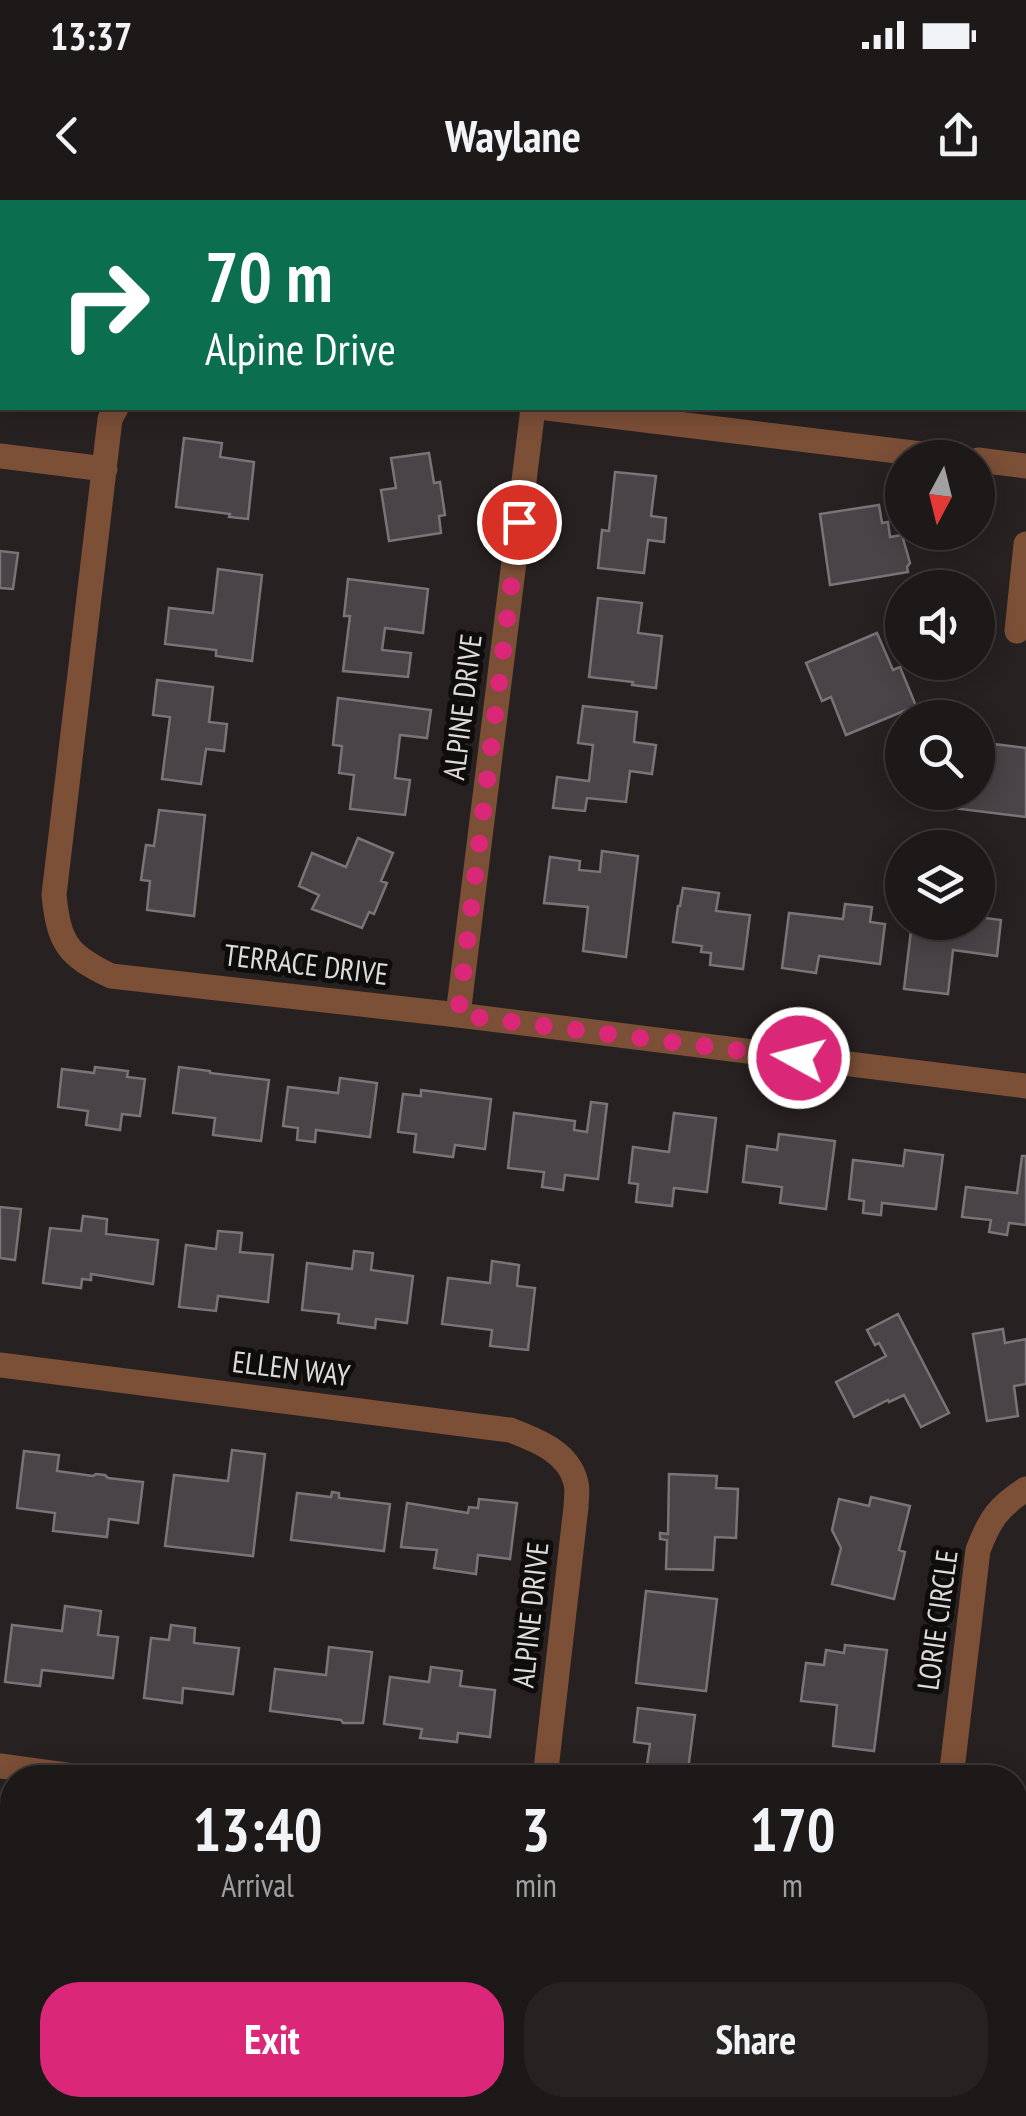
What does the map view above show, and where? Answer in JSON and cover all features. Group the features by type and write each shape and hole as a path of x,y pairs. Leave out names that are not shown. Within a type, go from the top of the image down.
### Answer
{"street":[{"name":"TERRACE DRIVE","path":"115,410 110,419 54,895 57,922 66,946 86,964 111,976 1026,1086"},
{"name":"ALPINE DRIVE","path":"458,1015 533,410"},
{"path":"583,410 690,416 885,447"},
{"path":"0,456 105,469"},
{"path":"995,462 1026,466"},
{"path":"1017,632 1026,544"},
{"name":"ELLEN WAY","path":"0,1365 510,1430 542,1443 566,1462"},
{"name":"ALPINE DRIVE","path":"546,1765 576,1508 576,1483 566,1462"},
{"name":"LORIE CIRCLE","path":"953,1765 978,1550 988,1522 1004,1503 1026,1489"}],"building":[{"path":"184,438 222,443 220,457 254,462 248,519 176,507"},
{"path":"429,453 434,483 440,482 445,515 439,516 441,533 389,541 381,490 396,488 391,458"},
{"path":"615,472 656,476 651,516 666,518 664,542 648,540 644,573 598,568 602,530 609,531"},
{"path":"879,505 885,522 885,550 906,550 908,570 885,570 885,576 830,585 820,514"},
{"path":"0,551 18,553 13,589 0,588"},
{"path":"218,569 262,575 252,661 216,656 216,650 165,644 169,608 213,613"},
{"path":"348,579 428,589 423,633 385,628 382,650 411,653 408,677 343,671 350,616 344,616"},
{"path":"598,598 642,603 638,633 662,636 656,688 589,677"},
{"path":"877,633 885,652 885,680 905,680 914,700 885,700 885,719 846,735 831,697 822,701 806,663"},
{"path":"157,680 213,687 209,722 227,724 224,751 206,749 201,784 162,779 170,717 153,715"},
{"path":"338,698 431,710 427,738 400,735 395,778 410,780 405,815 350,809 354,775 339,773 342,746 333,745"},
{"path":"583,706 637,712 634,742 656,745 652,774 630,771 626,802 587,798 585,811 553,808 557,777 589,781 593,745 578,743"},
{"path":"995,744 1026,748 1026,817 968,810 995,810"},
{"path":"159,810 205,815 194,916 147,910 150,881 141,880 146,845 154,846"},
{"path":"358,838 393,853 381,881 387,883 374,914 369,912 362,928 312,909 319,895 299,886 312,853 346,867"},
{"path":"602,851 638,856 626,957 583,951 588,907 544,903 550,857 580,861 579,870 600,872"},
{"path":"683,888 719,893 716,911 750,915 743,969 710,965 711,953 701,952 702,946 673,942"},
{"path":"845,904 872,907 870,922 885,924 880,964 819,956 816,973 782,968 789,913 843,919"},
{"path":"995,919 1001,920 997,956 953,950 948,994 904,989 910,940 995,940"},
{"path":"95,1067 128,1071 127,1077 145,1079 140,1116 122,1114 120,1130 86,1125 88,1111 58,1107 62,1069 94,1073"},
{"path":"179,1067 269,1080 261,1141 213,1135 215,1118 173,1113"},
{"path":"340,1078 377,1083 370,1137 316,1130 315,1142 297,1140 298,1128 283,1126 288,1087 338,1093"},
{"path":"421,1090 491,1099 485,1149 455,1145 453,1157 414,1152 416,1134 398,1132 403,1094 421,1096"},
{"path":"591,1102 607,1104 598,1179 565,1175 563,1190 542,1187 544,1172 508,1168 514,1113 575,1121 574,1130 587,1132"},
{"path":"674,1113 716,1118 707,1192 674,1188 672,1206 636,1202 638,1184 629,1183 633,1147 669,1152"},
{"path":"779,1134 835,1141 826,1209 780,1203 782,1187 743,1182 747,1146 777,1150"},
{"path":"905,1150 943,1155 936,1209 882,1203 881,1215 863,1213 864,1201 849,1199 853,1160 903,1166"},
{"path":"1022,1156 1026,1156 1026,1225 1009,1223 1007,1235 989,1232 991,1220 962,1217 966,1187 1017,1193"},
{"path":"0,1207 21,1209 15,1260 0,1258"},
{"path":"83,1216 107,1219 106,1234 158,1240 153,1284 91,1274 91,1280 82,1279 81,1288 43,1283 50,1228 81,1231"},
{"path":"218,1231 242,1233 240,1252 273,1255 268,1302 218,1296 216,1311 179,1307 186,1245 216,1249"},
{"path":"354,1251 373,1253 371,1270 413,1276 407,1323 376,1319 375,1328 338,1323 339,1314 302,1310 307,1263 352,1269"},
{"path":"492,1261 519,1265 517,1286 535,1288 528,1350 490,1346 492,1330 442,1324 448,1278 490,1283"},
{"path":"898,1314 949,1413 921,1427 904,1395 854,1417 836,1382 886,1356 867,1330"},
{"path":"1003,1329 1005,1343 1026,1339 1026,1384 1014,1386 1018,1416 987,1421 973,1334"},
{"path":"232,1450 265,1454 253,1556 165,1546 174,1475 228,1481"},
{"path":"24,1451 59,1455 57,1471 143,1482 138,1523 109,1519 107,1537 53,1531 55,1513 17,1508"},
{"path":"669,1474 717,1476 716,1488 738,1489 736,1538 715,1537 713,1570 666,1569 667,1540 660,1539 660,1533 668,1534"},
{"path":"332,1492 339,1493 339,1498 390,1504 384,1551 291,1540 297,1493 331,1497"},
{"path":"871,1497 910,1506 899,1550 905,1552 894,1599 832,1584 841,1548 832,1530 839,1499 869,1506"},
{"path":"479,1499 517,1503 510,1559 478,1555 476,1574 434,1568 437,1550 401,1547 407,1503 468,1513 469,1507 478,1508"},
{"path":"646,1591 717,1599 706,1691 636,1683"},
{"path":"65,1606 101,1611 98,1635 118,1637 113,1678 42,1670 40,1686 5,1682 12,1625 62,1631"},
{"path":"171,1625 195,1628 194,1643 239,1648 233,1694 183,1688 182,1703 144,1698 151,1638 169,1640"},
{"path":"845,1645 887,1650 874,1751 833,1746 837,1705 801,1701 806,1663 824,1665 826,1650 844,1653"},
{"path":"329,1647 372,1652 363,1723 270,1711 275,1669 326,1675"},
{"path":"431,1667 462,1671 460,1686 495,1690 490,1737 458,1733 457,1742 420,1738 422,1729 384,1724 390,1677 429,1682"},
{"path":"638,1708 695,1715 689,1765 647,1765 650,1744 634,1742"}],"route":[{"path":"519,522 458,1015 799,1058"}]}
